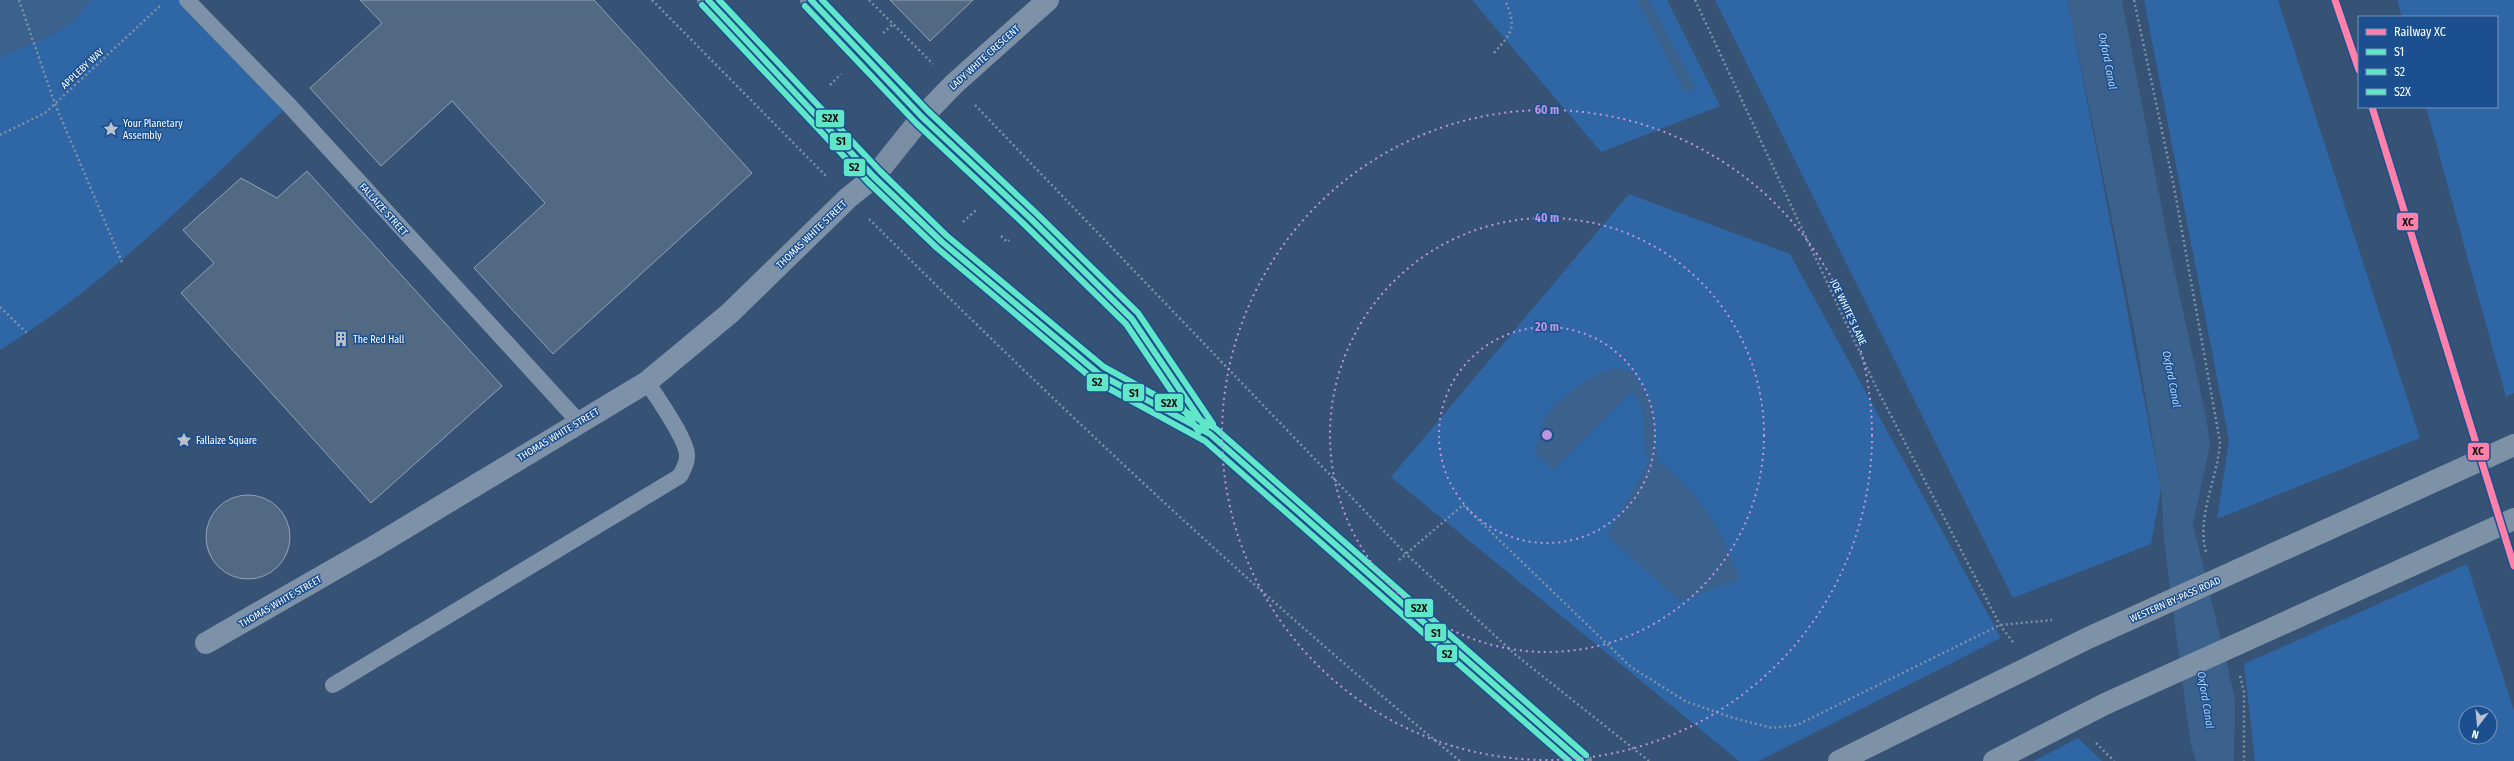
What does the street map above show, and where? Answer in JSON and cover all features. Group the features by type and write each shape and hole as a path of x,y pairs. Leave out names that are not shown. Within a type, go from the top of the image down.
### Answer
{"highway":[{"path":"708,0 874,177 942,242 1099,374 1210,434 1581,761"},
{"path":"810,0 922,117 1030,219 1132,320 1210,434"},
{"name":"WESTERN BY-PASS ROAD","path":"1839,761 2086,639 2514,446"},
{"path":"1994,761 2105,704 2514,519"}],"street":[{"name":"LADY WHITE CRESCENT","path":"922,117 954,84 1048,0"},
{"path":"874,177 922,117"},
{"name":"THOMAS WHITE STREET","path":"206,643 375,546 578,422 647,382 730,313 848,198 874,177"}],"lane":[{"name":"FALLAIZE STREET","path":"187,0 289,105 578,422"},
{"path":"334,685 680,476 686,466 687,454 680,436 647,382"}],"path":[{"path":"19,0 55,104 122,262"},
{"path":"652,0 848,198 1037,383 1263,593 1460,761"},
{"path":"869,0 954,84 1406,554 1516,655 1649,761"},
{"path":"1494,53 1509,35 1513,19 1505,0"},
{"name":"JOE WHITE’S LANE","path":"1695,0 1876,387 2000,625"},
{"path":"2134,0 2174,187 2220,442 2219,460 2202,530 2203,541"},
{"name":"APPLEBY WAY","path":"0,135 45,113 161,5"},
{"path":"0,307 27,333"},
{"path":"1377,581 1462,505 1631,667 1685,701 1772,728 1797,725 2000,625 2053,620"},
{"path":"2240,673 2244,692 2244,761"},
{"path":"2092,739 2114,761"}],"shaded area":[{"path":"0,0 187,0 289,105 186,203 115,266 40,324 0,350"},
{"path":"1472,0 1667,0 1720,106 1601,152"},
{"path":"1715,0 2068,0 2161,488 2151,544 2013,598"},
{"path":"2144,0 2278,0 2420,438 2217,519 2229,440"},
{"path":"2397,0 2514,0 2514,393 2506,397 2426,108 2498,108 2498,16 2402,16"},
{"path":"1629,194 1790,254 2001,638 1759,761 1739,761 1391,477"},
{"path":"2467,564 2514,711 2514,761 2255,761 2244,664"},
{"path":"2078,738 2102,761 2034,761"}],"water":[{"path":"0,0 91,0 75,20 50,36 0,57"},
{"name":"Oxford Canal","path":"2068,0 2122,0 2169,246 2206,417 2210,445 2193,524 2235,698 2234,761 2196,761 2190,741 2164,541 2161,488 2136,340"},
{"path":"1616,368 1634,372 1639,384 1553,470 1535,453 1545,418 1560,400 1578,386 1598,374"},
{"path":"1652,456 1683,484 1706,510 1723,540 1740,579 1680,601 1607,535"}],"building":[{"path":"360,0 594,0 752,173 553,354 474,268 545,203 452,101 381,166 310,88 382,23"},
{"path":"890,0 973,0 930,41"},
{"name":"The Red Hall","path":"307,171 502,386 371,503 181,293 214,263 183,230 241,178 277,198"},
{"path":"248,495 264,498 278,507 287,521 290,537 287,553 278,567 264,576 248,579 232,576 218,567 209,553 206,537 209,521 218,507 232,498"}],"waterway":[{"path":"1643,0 1689,87"},
{"path":"1636,388 1646,405 1648,413 1652,456"}],"rail line":[{"name":"XC","path":"2335,0 2358,67"},
{"name":"XC","path":"2372,108 2514,566"}],"transit line":[{"name":"S1","path":"708,0 874,177 942,242 1099,374 1210,434 1581,761"},
{"name":"S2X","path":"719,0 880,171 947,236 1104,367 1215,428 1586,755"},
{"name":"S1","path":"811,0 922,117 1031,219 1132,319 1206,428"},
{"name":"S2X","path":"822,0 928,111 1036,213 1138,313 1213,424"},
{"name":"S2","path":"702,5 868,182 937,248 1095,381 1205,441 1569,761"},
{"name":"S2","path":"805,6 916,123 1025,225 1126,324 1199,432"}],"place":[{"name":"Your Planetary Assembly","path":"111,129"},
{"name":"The Red Hall","path":"341,339"},
{"name":"Fallaize Square","path":"184,440"}]}
